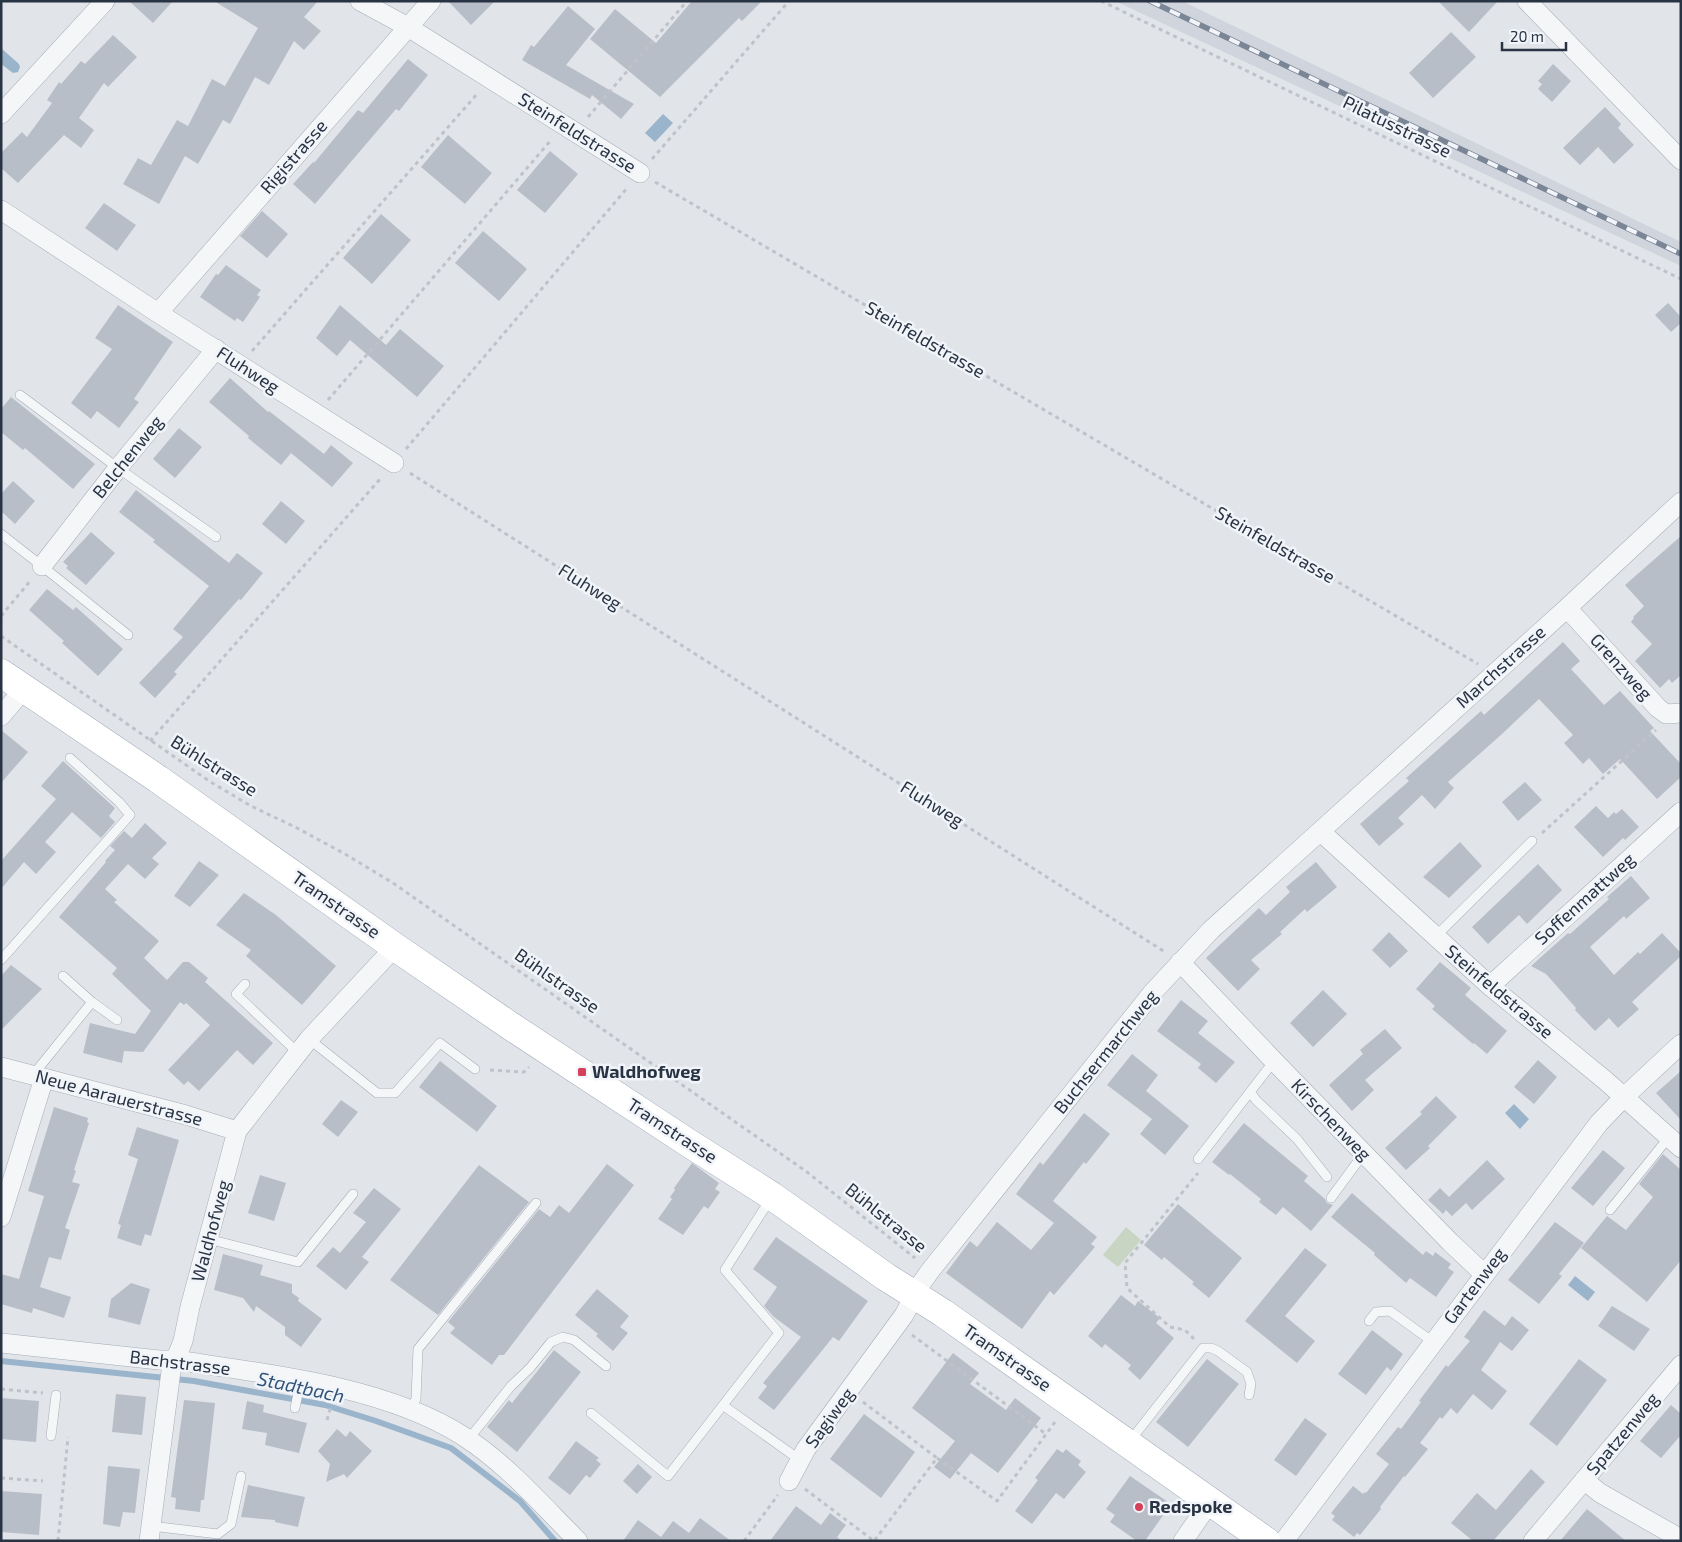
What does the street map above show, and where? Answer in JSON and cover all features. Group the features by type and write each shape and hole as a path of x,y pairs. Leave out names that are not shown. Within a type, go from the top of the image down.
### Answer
{"main road":[{"name":"Tramstrasse","path":"1,673 158,779 509,1025 772,1196 886,1277 915,1294 1266,1541"}],"street":[{"path":"1,114 105,1"},
{"name":"Steinfeldstrasse","path":"360,1 408,27 640,173"},
{"name":"Rigistrasse","path":"158,313 431,1"},
{"path":"1527,1 1681,160"},
{"name":"Fluhweg","path":"1,210 158,313 394,463"},
{"name":"Belchenweg","path":"42,566 118,468 216,350"},
{"name":"Marchstrasse","path":"1321,832 1681,502"},
{"name":"Grenzweg","path":"1567,608 1673,714"},
{"path":"1,716 24,689"},
{"name":"Soffenmattweg","path":"1490,986 1681,812"},
{"name":"Steinfeldstrasse","path":"1321,832 1490,986 1624,1097 1675,1142"},
{"name":"Buchsermarchweg","path":"915,1294 930,1271 1153,992 1211,930 1321,832"},
{"name":"Waldhofweg","path":"150,1534 172,1372 183,1341 237,1131 303,1046 395,946"},
{"name":"Kirschenweg","path":"1180,962 1274,1061 1484,1274"},
{"name":"Gartenweg","path":"1284,1541 1599,1123 1681,1044"},
{"name":"Neue Aarauerstrasse","path":"1,1067 186,1115 237,1131"},
{"path":"1,1217 38,1076"},
{"name":"Sagiweg","path":"790,1480 806,1449 904,1315 915,1294"},
{"name":"Bachstrasse","path":"1,1343 158,1360 172,1372 301,1379 363,1394 411,1410 468,1440 510,1474 578,1541"},
{"name":"Spatzenweg","path":"1533,1541 1681,1365"},
{"name":"Spatzenweg","path":"1584,1480 1600,1493 1681,1539"},
{"path":"1183,1541 1210,1502"}],"lane":[{"path":"20,395 118,468 216,537"},
{"path":"1,534 128,635"},
{"path":"1,960 130,815 119,802 70,758"},
{"path":"1435,937 1532,841"},
{"path":"63,976 92,1002 117,1020"},
{"path":"245,984 236,994 303,1046 377,1093 395,1093 440,1043 476,1069"},
{"path":"38,1076 92,1002"},
{"path":"1198,1159 1274,1061"},
{"path":"1250,1092 1297,1139 1327,1177"},
{"path":"1610,1210 1675,1142"},
{"path":"1331,1198 1364,1153"},
{"path":"208,1238 298,1262 353,1194"},
{"path":"591,1412 668,1476 780,1333 725,1270 772,1196"},
{"path":"411,1410 416,1399 418,1349 536,1203"},
{"path":"1369,1321 1376,1312 1390,1311 1433,1342"},
{"path":"468,1440 511,1386 530,1368 551,1342 563,1337 574,1340 606,1366"},
{"path":"1128,1443 1203,1348 1211,1348 1218,1351 1247,1372 1251,1384 1249,1395"},
{"path":"295,1408 301,1379"},
{"path":"52,1436 56,1395"},
{"path":"724,1406 800,1460"},
{"path":"150,1534 218,1534 231,1524 241,1476"}],"path":[{"path":"317,414 570,129 687,1"},
{"path":"150,741 394,463 789,1"},
{"name":"Pilatusstrasse","path":"1102,1 1681,279"},
{"path":"240,365 490,79"},
{"name":"Steinfeldstrasse","path":"640,173 1479,664 1490,677"},
{"name":"Fluhweg","path":"394,463 1180,962"},
{"path":"1,616 42,566"},
{"name":"Bühlstrasse","path":"1,636 208,781 251,806 329,845 393,883 808,1172 930,1271"},
{"path":"1532,841 1673,714"},
{"path":"476,1069 524,1072 545,1047"},
{"path":"1200,1170 1125,1263 1127,1288 1170,1327 1185,1330 1203,1348"},
{"path":"897,1324 1046,1434"},
{"path":"1,1389 56,1395"},
{"path":"848,1392 996,1501 1070,1402"},
{"path":"327,1420 329,1413"},
{"path":"58,1541 68,1431"},
{"path":"744,1541 790,1480 874,1541 937,1458"},
{"path":"1,1478 43,1481"}],"shaded area":[{"path":"1115,1 1182,1 1681,242 1681,266"}],"green space":[{"path":"1126,1227 1141,1240 1118,1267 1103,1255"}],"water":[{"path":"1,48 19,64 18,72 13,73 1,64"},
{"path":"663,114 673,123 655,142 645,133"},
{"path":"1514,1104 1529,1119 1520,1129 1505,1113"},
{"path":"1575,1276 1595,1292 1588,1301 1568,1285"}],"building":[{"path":"129,1 173,1 153,23"},
{"path":"214,1 318,1 304,17 321,31 304,50 294,41 269,85 255,77 230,124 223,120 198,164 185,156 159,204 123,184 138,158 151,165 177,120 188,126 212,79 225,86 258,28"},
{"path":"448,1 495,1 471,25"},
{"path":"692,1 762,1 742,21 739,18 660,97 590,39 615,9 656,43"},
{"path":"1438,1 1498,1 1469,32"},
{"path":"568,6 595,29 566,65 634,104 621,119 592,95 590,99 522,60 531,45 534,47"},
{"path":"1451,32 1476,57 1433,98 1409,73"},
{"path":"113,35 137,57 108,87 104,83 79,118 94,130 81,148 64,135 18,183 1,168 1,153 22,132 27,137 52,103 47,100 59,82 61,84 81,61 85,64"},
{"path":"408,59 428,75 399,111 396,109 315,204 293,184 314,163 358,110 363,113"},
{"path":"1553,64 1571,81 1552,102 1538,89 1542,84 1538,81"},
{"path":"1605,107 1621,124 1618,128 1634,145 1614,164 1598,147 1580,165 1563,148"},
{"path":"448,135 492,173 465,204 421,167"},
{"path":"550,151 578,174 545,213 517,190"},
{"path":"104,203 136,225 117,251 85,228"},
{"path":"262,211 288,234 267,258 240,236"},
{"path":"381,214 411,240 372,284 343,258"},
{"path":"483,231 527,269 499,301 455,263"},
{"path":"226,265 261,290 257,295 260,297 243,322 237,318 235,321 200,297 216,274 218,275"},
{"path":"1668,303 1681,317 1681,323 1671,332 1655,315"},
{"path":"118,305 173,342 134,399 139,402 119,428 97,411 91,419 71,403 112,349 95,338"},
{"path":"340,305 386,345 400,329 444,366 417,397 350,340 337,356 316,338"},
{"path":"230,378 268,412 324,454 331,445 353,463 332,487 291,453 281,465 209,402"},
{"path":"11,397 95,464 73,489 25,448 23,450 1,432 1,409"},
{"path":"179,428 202,447 175,478 153,459"},
{"path":"13,481 35,501 15,524 1,511 1,494"},
{"path":"136,490 229,563 237,553 263,573 241,600 239,599 174,672 177,674 155,698 139,683 183,637 173,629 209,586 153,542 155,540 119,512"},
{"path":"281,501 305,521 286,544 262,524"},
{"path":"91,532 115,553 86,585 66,568 68,566 63,562"},
{"path":"1681,536 1681,675 1672,683 1669,679 1660,688 1635,661 1652,644 1631,622 1633,617 1644,606 1625,585"},
{"path":"47,589 73,610 76,607 123,649 98,676 62,643 64,641 29,610"},
{"path":"1563,642 1580,661 1571,669 1604,705 1620,691 1654,728 1650,731 1681,764 1681,777 1657,799 1620,759 1603,774 1589,758 1583,764 1564,743 1573,735 1539,699 1448,782 1454,788 1435,809 1422,795 1398,818 1404,824 1379,846 1360,824 1409,781 1406,778 1481,711 1484,715"},
{"path":"1,730 28,752 1,783"},
{"path":"63,761 115,808 109,816 115,822 101,838 72,812 45,842 56,852 36,874 24,862 1,889 1,861 56,799 41,786"},
{"path":"1525,782 1542,800 1518,821 1502,802"},
{"path":"1596,806 1608,818 1614,812 1616,814 1622,809 1639,827 1625,840 1623,838 1603,857 1574,827"},
{"path":"145,823 167,843 152,858 159,864 145,879 128,864 105,889 117,900 114,902 159,941 144,958 167,980 183,962 189,962 208,978 205,982 273,1043 253,1065 237,1050 199,1091 188,1081 184,1085 168,1070 210,1025 186,1003 184,1005 180,1002 143,1052 124,1051 122,1063 83,1053 90,1023 135,1034 151,1011 112,974 117,968 59,917 115,850 110,846 124,831 132,838"},
{"path":"1460,842 1482,866 1449,898 1423,877"},
{"path":"199,861 219,875 190,907 174,896"},
{"path":"1316,862 1337,887 1307,912 1305,909 1280,932 1282,934 1251,960 1260,969 1238,991 1206,958 1259,908 1266,915 1290,892 1286,887"},
{"path":"1538,864 1562,890 1527,924 1519,915 1488,944 1472,927"},
{"path":"1631,876 1650,898 1626,919 1624,916 1590,947 1614,975 1638,952 1640,954 1662,933 1681,953 1681,956 1632,1002 1639,1009 1618,1028 1609,1018 1595,1031 1546,974 1531,966 1609,899 1607,897"},
{"path":"244,893 276,915 336,966 302,1005 246,956 251,950 216,925"},
{"path":"1389,932 1408,951 1390,968 1372,950"},
{"path":"1440,962 1471,988 1465,995 1507,1031 1487,1054 1432,1009 1435,1006 1416,989"},
{"path":"11,965 42,989 1,1030 1,976"},
{"path":"1323,990 1347,1014 1313,1047 1290,1023"},
{"path":"1181,1000 1208,1021 1198,1033 1235,1062 1216,1083 1198,1068 1201,1064 1157,1031"},
{"path":"1385,1029 1402,1048 1365,1080 1374,1090 1352,1111 1329,1085 1363,1054 1360,1050"},
{"path":"1132,1054 1158,1075 1146,1091 1189,1126 1165,1155 1140,1134 1152,1119 1107,1085"},
{"path":"1538,1060 1557,1077 1534,1104 1514,1087"},
{"path":"440,1061 497,1106 477,1132 419,1087"},
{"path":"1681,1071 1681,1120 1656,1093"},
{"path":"1436,1096 1457,1117 1428,1146 1430,1148 1406,1170 1385,1148 1422,1114 1420,1112"},
{"path":"341,1100 358,1112 338,1137 322,1124"},
{"path":"54,1107 88,1118 87,1122 89,1123 74,1170 76,1171 72,1182 80,1184 65,1228 70,1230 61,1260 49,1257 40,1287 71,1297 64,1318 33,1308 32,1313 1,1304 1,1274 19,1279 44,1196 28,1191"},
{"path":"1084,1113 1110,1134 1086,1164 1084,1162 1053,1201 1097,1237 1091,1244 1095,1247 1054,1295 1050,1291 1022,1329 946,1273 970,1241 977,1247 997,1222 1031,1250 1054,1223 1016,1194 1040,1162 1043,1165"},
{"path":"1244,1123 1308,1176 1304,1181 1325,1199 1327,1203 1333,1205 1311,1231 1283,1207 1276,1215 1259,1202 1261,1199 1212,1162"},
{"path":"137,1127 179,1140 151,1236 145,1234 141,1246 117,1238 121,1225 118,1224 138,1159 128,1155"},
{"path":"1603,1150 1625,1168 1593,1206 1571,1188"},
{"path":"1663,1154 1681,1170 1681,1260 1647,1302 1581,1248 1607,1216 1626,1230 1653,1197 1639,1184"},
{"path":"1487,1160 1505,1179 1472,1210 1466,1203 1452,1216 1446,1210 1443,1214 1428,1200 1440,1188 1449,1197"},
{"path":"692,1163 719,1183 715,1189 720,1192 708,1209 704,1206 683,1235 658,1219 672,1199 670,1197 675,1190 674,1188"},
{"path":"607,1164 634,1185 504,1355 499,1355 492,1365 450,1333 455,1328 448,1322 539,1209 550,1217 559,1205 569,1213"},
{"path":"479,1165 529,1202 438,1315 390,1280"},
{"path":"260,1175 286,1183 274,1221 248,1213"},
{"path":"374,1188 401,1209 362,1257 369,1262 346,1290 316,1266 333,1247 340,1253 366,1222 353,1213"},
{"path":"1352,1193 1423,1255 1426,1251 1433,1256 1435,1252 1451,1264 1448,1268 1454,1272 1436,1297 1410,1278 1406,1283 1374,1255 1375,1253 1331,1217"},
{"path":"1178,1204 1242,1258 1209,1298 1192,1284 1194,1282 1164,1257 1162,1260 1144,1245"},
{"path":"1555,1222 1584,1243 1559,1274 1562,1276 1539,1304 1508,1280"},
{"path":"776,1237 868,1301 839,1341 833,1337 774,1410 758,1398 767,1386 763,1383 801,1337 774,1317 764,1306 777,1287 753,1269"},
{"path":"1305,1248 1327,1265 1285,1316 1315,1341 1297,1363 1245,1321"},
{"path":"223,1254 263,1265 260,1275 292,1284 292,1293 299,1298 298,1301 322,1319 301,1347 285,1335 285,1327 256,1306 254,1312 243,1298 214,1290"},
{"path":"131,1283 150,1289 140,1325 108,1317 111,1299"},
{"path":"597,1289 629,1316 620,1327 628,1333 613,1351 596,1336 598,1334 575,1315"},
{"path":"1121,1295 1135,1306 1138,1301 1160,1318 1156,1323 1174,1338 1140,1380 1128,1369 1131,1365 1105,1344 1102,1348 1088,1336"},
{"path":"1612,1306 1650,1329 1634,1351 1598,1326"},
{"path":"1484,1310 1505,1326 1512,1316 1529,1330 1512,1351 1500,1342 1481,1370 1507,1391 1492,1410 1473,1394 1457,1414 1451,1408 1442,1419 1440,1417 1420,1443 1428,1449 1404,1476 1360,1535 1357,1533 1354,1537 1332,1520 1335,1516 1331,1513 1353,1486 1363,1494 1366,1493 1389,1464 1376,1454 1398,1427 1401,1429 1446,1365 1448,1367 1470,1341 1464,1337"},
{"path":"1372,1330 1403,1354 1391,1371 1387,1367 1366,1395 1338,1374"},
{"path":"554,1350 581,1372 517,1452 487,1427 509,1400 512,1403"},
{"path":"953,1353 979,1373 970,1384 1006,1410 1015,1398 1041,1418 998,1473 971,1453 950,1479 934,1467 955,1441 912,1408"},
{"path":"1207,1359 1239,1384 1188,1447 1156,1422"},
{"path":"1579,1359 1607,1380 1557,1446 1529,1424"},
{"path":"116,1394 146,1397 142,1435 112,1432"},
{"path":"1,1398 39,1401 36,1442 1,1439"},
{"path":"184,1400 215,1403 204,1500 201,1500 200,1512 175,1509 176,1498 171,1497"},
{"path":"247,1401 264,1405 263,1412 307,1423 299,1453 265,1445 267,1433 242,1429"},
{"path":"1671,1405 1681,1414 1681,1435 1661,1458 1640,1441"},
{"path":"864,1414 915,1452 881,1498 830,1459"},
{"path":"1305,1418 1327,1434 1296,1476 1274,1460"},
{"path":"337,1429 346,1437 350,1431 372,1451 347,1478 344,1474 326,1482 330,1464 318,1451"},
{"path":"576,1441 599,1458 596,1460 601,1464 590,1478 586,1475 570,1495 548,1478"},
{"path":"1057,1449 1063,1453 1066,1449 1081,1461 1078,1465 1086,1472 1064,1499 1056,1493 1032,1524 1015,1511 1038,1480 1035,1478"},
{"path":"638,1464 652,1477 637,1494 623,1481"},
{"path":"108,1466 140,1469 135,1513 123,1512 120,1527 103,1524"},
{"path":"1531,1469 1545,1482 1493,1541 1473,1541 1451,1523 1477,1493 1496,1510"},
{"name":"Redspoke","path":"1130,1476 1171,1504 1145,1541 1137,1541 1110,1522 1115,1515 1106,1509"},
{"path":"248,1485 305,1497 298,1527 275,1522 275,1520 241,1517"},
{"path":"1,1491 42,1494 39,1535 1,1532"},
{"path":"796,1506 821,1525 830,1513 846,1525 837,1537 842,1541 770,1541"},
{"path":"1587,1509 1626,1541 1560,1541"},
{"path":"700,1518 731,1541 623,1541 638,1520 661,1537 673,1521 689,1533"}],"waterway":[{"name":"Stadtbach","path":"1,1361 194,1381 325,1405 376,1421 451,1448 520,1501 555,1541"}],"railway":[{"path":"1150,1 1681,254"}],"place":[{"name":"Waldhofweg","path":"582,1072"},
{"name":"Redspoke","path":"1139,1507"}]}
